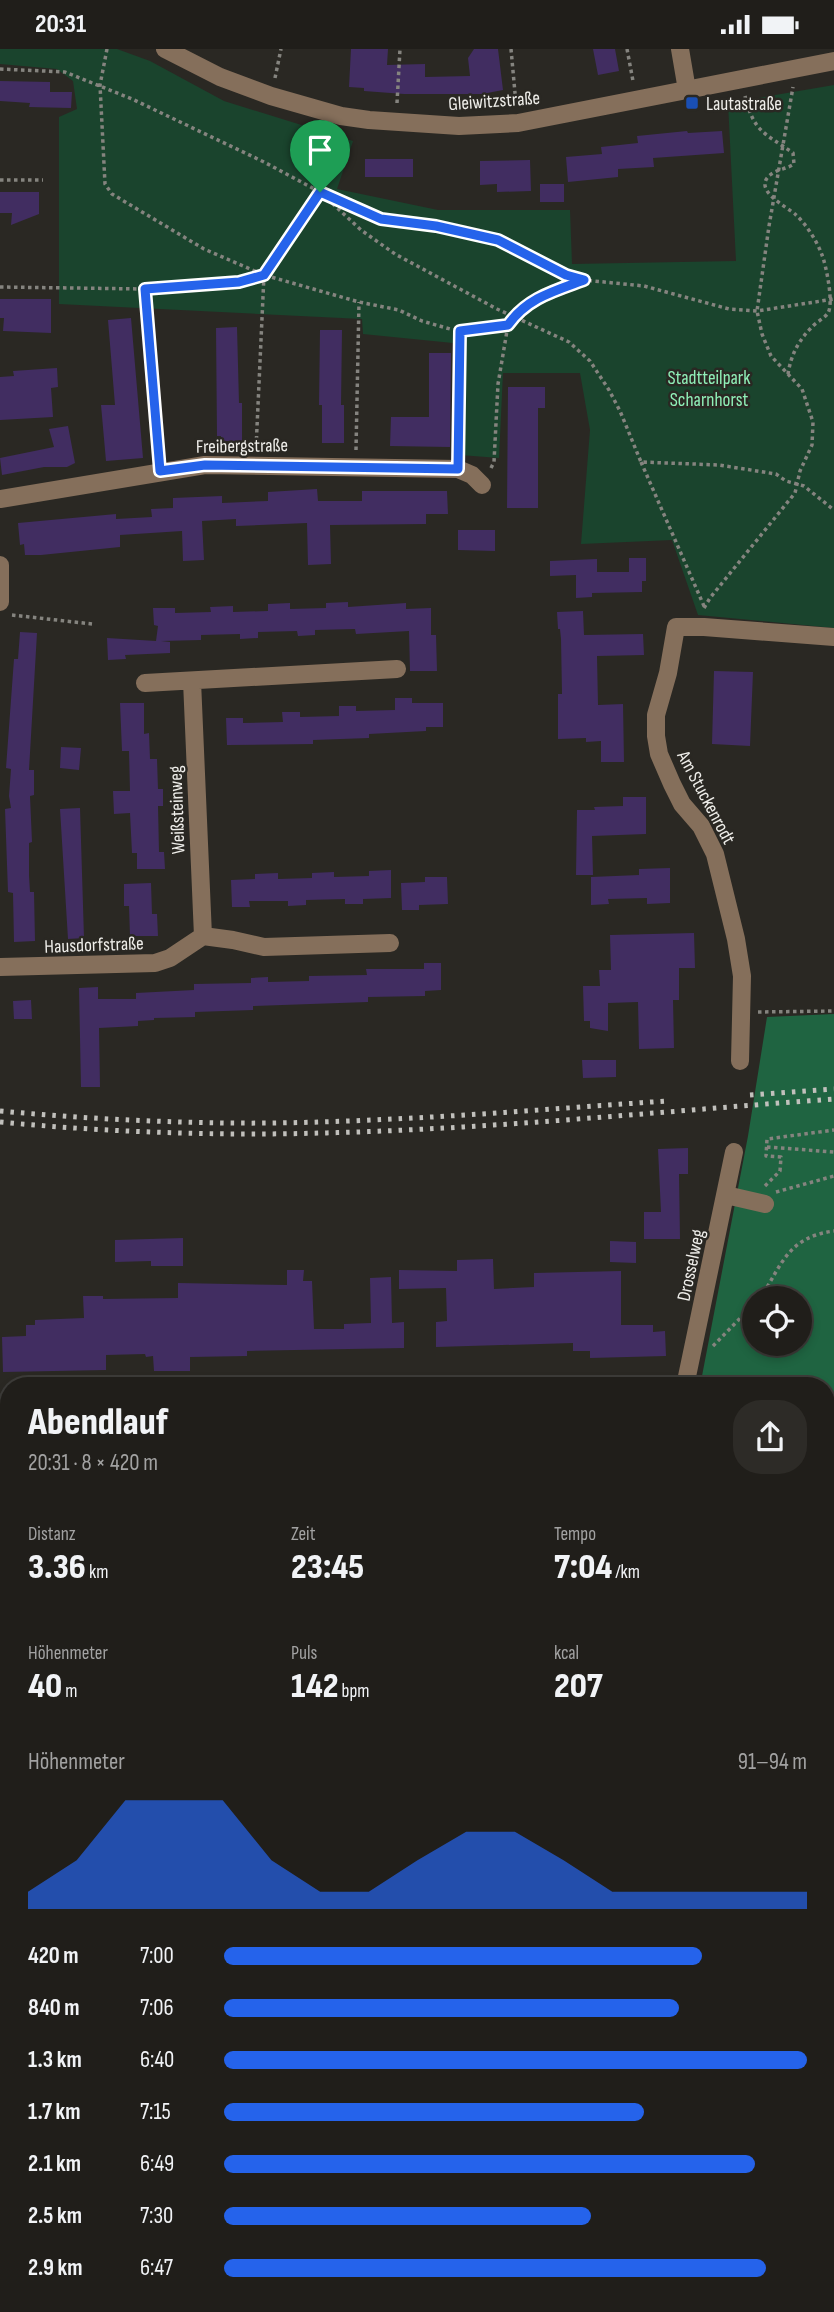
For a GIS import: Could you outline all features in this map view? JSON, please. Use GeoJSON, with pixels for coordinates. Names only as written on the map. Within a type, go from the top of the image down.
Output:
{"type":"FeatureCollection","features":[{"type":"Feature","properties":{"kind":"street","name":"Gleiwitzstraße"},"geometry":{"type":"LineString","coordinates":[[165,49],[220,77],[271,96],[341,116],[460,126],[518,123],[834,61]]}},
{"type":"Feature","properties":{"kind":"street"},"geometry":{"type":"LineString","coordinates":[[680,49],[687,90]]}},
{"type":"Feature","properties":{"kind":"street","name":"Freibergstraße"},"geometry":{"type":"LineString","coordinates":[[0,499],[205,465],[458,469]]}},
{"type":"Feature","properties":{"kind":"street"},"geometry":{"type":"LineString","coordinates":[[458,469],[472,475],[482,485]]}},
{"type":"Feature","properties":{"kind":"street"},"geometry":{"type":"LineString","coordinates":[[0,565],[0,601]]}},
{"type":"Feature","properties":{"kind":"street","name":"Am Stuckenrodt"},"geometry":{"type":"LineString","coordinates":[[740,1061],[742,977],[736,939],[714,852],[701,826],[682,804],[659,754],[656,715],[668,673],[676,627],[834,637]]}},
{"type":"Feature","properties":{"kind":"street"},"geometry":{"type":"LineString","coordinates":[[145,683],[397,669]]}},
{"type":"Feature","properties":{"kind":"street","name":"Weißsteinweg"},"geometry":{"type":"LineString","coordinates":[[192,681],[203,936]]}},
{"type":"Feature","properties":{"kind":"street"},"geometry":{"type":"LineString","coordinates":[[203,936],[264,947],[390,943]]}},
{"type":"Feature","properties":{"kind":"street","name":"Hausdorfstraße"},"geometry":{"type":"LineString","coordinates":[[0,967],[155,963],[170,958],[203,936]]}},
{"type":"Feature","properties":{"kind":"street","name":"Drosselweg"},"geometry":{"type":"LineString","coordinates":[[688,1377],[734,1152]]}},
{"type":"Feature","properties":{"kind":"street"},"geometry":{"type":"LineString","coordinates":[[726,1195],[771,1197]]}},
{"type":"Feature","properties":{"kind":"path"},"geometry":{"type":"LineString","coordinates":[[107,49],[100,85],[105,184],[112,194],[204,249],[264,275],[359,302],[399,310],[422,321],[460,331],[508,325]]}},
{"type":"Feature","properties":{"kind":"path"},"geometry":{"type":"LineString","coordinates":[[275,78],[281,49]]}},
{"type":"Feature","properties":{"kind":"path"},"geometry":{"type":"LineString","coordinates":[[397,106],[400,49]]}},
{"type":"Feature","properties":{"kind":"path"},"geometry":{"type":"LineString","coordinates":[[511,49],[516,104]]}},
{"type":"Feature","properties":{"kind":"path"},"geometry":{"type":"LineString","coordinates":[[627,49],[634,84]]}},
{"type":"Feature","properties":{"kind":"path"},"geometry":{"type":"LineString","coordinates":[[0,69],[65,72],[100,85],[381,219],[436,226],[498,240],[566,275],[584,280],[633,284],[729,309],[758,311],[833,299]]}},
{"type":"Feature","properties":{"kind":"path"},"geometry":{"type":"LineString","coordinates":[[704,606],[795,493],[800,471],[812,445],[813,422],[802,389],[771,356],[762,334],[758,311],[793,87]]}},
{"type":"Feature","properties":{"kind":"path"},"geometry":{"type":"LineString","coordinates":[[744,94],[753,122],[768,138],[793,153],[794,164],[769,175],[766,180],[768,193],[795,214],[815,242],[823,256],[833,299],[829,313],[800,340],[791,357],[788,374]]}},
{"type":"Feature","properties":{"kind":"path"},"geometry":{"type":"LineString","coordinates":[[255,465],[264,275],[320,192],[336,133]]}},
{"type":"Feature","properties":{"kind":"path"},"geometry":{"type":"LineString","coordinates":[[0,180],[43,180]]}},
{"type":"Feature","properties":{"kind":"path"},"geometry":{"type":"LineString","coordinates":[[320,192],[361,230],[395,254],[497,309],[569,342],[590,361],[620,411],[704,606],[704,627]]}},
{"type":"Feature","properties":{"kind":"path"},"geometry":{"type":"LineString","coordinates":[[0,287],[145,289],[239,282],[264,275]]}},
{"type":"Feature","properties":{"kind":"path"},"geometry":{"type":"LineString","coordinates":[[482,485],[494,462],[498,384],[508,325],[514,316],[541,295],[584,280]]}},
{"type":"Feature","properties":{"kind":"path"},"geometry":{"type":"LineString","coordinates":[[145,289],[160,471]]}},
{"type":"Feature","properties":{"kind":"path"},"geometry":{"type":"LineString","coordinates":[[356,466],[359,302]]}},
{"type":"Feature","properties":{"kind":"path"},"geometry":{"type":"LineString","coordinates":[[458,469],[460,331]]}},
{"type":"Feature","properties":{"kind":"path"},"geometry":{"type":"LineString","coordinates":[[641,462],[719,465],[761,470],[804,486],[834,510]]}},
{"type":"Feature","properties":{"kind":"path"},"geometry":{"type":"LineString","coordinates":[[0,601],[9,615],[92,624]]}},
{"type":"Feature","properties":{"kind":"path"},"geometry":{"type":"LineString","coordinates":[[742,1013],[834,1011]]}},
{"type":"Feature","properties":{"kind":"path"},"geometry":{"type":"LineString","coordinates":[[772,1181],[780,1171],[780,1157],[766,1156],[767,1139],[834,1130]]}},
{"type":"Feature","properties":{"kind":"path"},"geometry":{"type":"LineString","coordinates":[[766,1147],[834,1152]]}},
{"type":"Feature","properties":{"kind":"path"},"geometry":{"type":"LineString","coordinates":[[771,1197],[834,1176]]}},
{"type":"Feature","properties":{"kind":"path"},"geometry":{"type":"LineString","coordinates":[[768,1286],[788,1252],[817,1233],[834,1231]]}},
{"type":"Feature","properties":{"kind":"path"},"geometry":{"type":"LineString","coordinates":[[689,1377],[742,1317]]}},
{"type":"Feature","properties":{"kind":"green space","name":"Stadtteilpark Scharnhorst"},"geometry":{"type":"Polygon","coordinates":[[[0,49],[117,49],[150,61],[224,101],[353,141],[337,189],[438,210],[570,210],[572,264],[736,261],[728,103],[834,85],[834,628],[698,615],[672,540],[581,544],[590,430],[580,373],[503,373],[499,458],[460,455],[463,344],[363,334],[362,319],[59,304],[59,117],[77,109],[73,81],[57,69],[0,64],[0,49]]]}},
{"type":"Feature","properties":{"kind":"green space"},"geometry":{"type":"Polygon","coordinates":[[[834,1014],[834,1377],[702,1376],[748,1136],[767,1017],[834,1014]]]}},
{"type":"Feature","properties":{"kind":"building"},"geometry":{"type":"Polygon","coordinates":[[[351,49],[388,49],[387,65],[425,64],[425,77],[470,76],[468,58],[474,49],[498,49],[503,90],[482,94],[404,94],[349,87],[351,49]]]}},
{"type":"Feature","properties":{"kind":"building"},"geometry":{"type":"Polygon","coordinates":[[[593,49],[615,49],[619,71],[598,75],[593,49]]]}},
{"type":"Feature","properties":{"kind":"building"},"geometry":{"type":"Polygon","coordinates":[[[0,81],[50,82],[50,92],[72,92],[71,108],[29,107],[30,103],[0,101],[0,81]]]}},
{"type":"Feature","properties":{"kind":"building"},"geometry":{"type":"Polygon","coordinates":[[[722,131],[724,153],[653,158],[654,167],[618,169],[618,177],[568,182],[566,157],[602,154],[601,147],[638,143],[637,136],[722,131]]]}},
{"type":"Feature","properties":{"kind":"building"},"geometry":{"type":"Polygon","coordinates":[[[365,159],[413,159],[413,177],[365,177],[365,159]]]}},
{"type":"Feature","properties":{"kind":"building"},"geometry":{"type":"Polygon","coordinates":[[[530,160],[531,191],[497,192],[497,184],[480,185],[480,161],[530,160]]]}},
{"type":"Feature","properties":{"kind":"building"},"geometry":{"type":"Polygon","coordinates":[[[540,184],[564,184],[564,202],[540,202],[540,184]]]}},
{"type":"Feature","properties":{"kind":"building"},"geometry":{"type":"Polygon","coordinates":[[[0,192],[39,192],[39,214],[11,225],[12,213],[0,213],[0,192]]]}},
{"type":"Feature","properties":{"kind":"building"},"geometry":{"type":"Polygon","coordinates":[[[0,299],[51,299],[51,333],[3,331],[4,318],[0,318],[0,299]]]}},
{"type":"Feature","properties":{"kind":"building"},"geometry":{"type":"Polygon","coordinates":[[[131,318],[143,458],[106,461],[101,405],[115,405],[108,320],[131,318]]]}},
{"type":"Feature","properties":{"kind":"building"},"geometry":{"type":"Polygon","coordinates":[[[237,327],[242,441],[221,441],[221,436],[217,436],[216,328],[237,327]]]}},
{"type":"Feature","properties":{"kind":"building"},"geometry":{"type":"Polygon","coordinates":[[[320,330],[342,330],[341,405],[344,405],[344,443],[322,443],[322,405],[319,405],[320,330]]]}},
{"type":"Feature","properties":{"kind":"building"},"geometry":{"type":"Polygon","coordinates":[[[429,353],[451,353],[450,447],[390,446],[391,417],[429,417],[429,353]]]}},
{"type":"Feature","properties":{"kind":"building"},"geometry":{"type":"Polygon","coordinates":[[[57,368],[58,387],[51,388],[53,417],[0,420],[0,377],[14,376],[13,371],[57,368]]]}},
{"type":"Feature","properties":{"kind":"building"},"geometry":{"type":"Polygon","coordinates":[[[508,387],[545,387],[545,408],[538,408],[538,508],[507,508],[508,387]]]}},
{"type":"Feature","properties":{"kind":"building"},"geometry":{"type":"Polygon","coordinates":[[[68,426],[75,463],[67,467],[44,467],[2,475],[0,458],[54,447],[49,429],[68,426]]]}},
{"type":"Feature","properties":{"kind":"building"},"geometry":{"type":"Polygon","coordinates":[[[317,489],[318,501],[362,501],[362,491],[447,491],[448,514],[426,514],[426,524],[330,525],[331,564],[308,565],[307,523],[236,526],[236,519],[202,521],[204,560],[183,561],[182,531],[120,535],[120,547],[41,555],[25,555],[24,544],[20,545],[18,523],[116,514],[116,519],[152,517],[151,509],[173,508],[173,498],[222,496],[222,503],[268,501],[268,492],[317,489]]]}},
{"type":"Feature","properties":{"kind":"building"},"geometry":{"type":"Polygon","coordinates":[[[458,530],[495,530],[495,551],[458,550],[458,530]]]}},
{"type":"Feature","properties":{"kind":"building"},"geometry":{"type":"Polygon","coordinates":[[[629,558],[646,558],[646,581],[642,581],[642,592],[592,593],[592,597],[576,598],[576,575],[550,576],[550,561],[597,559],[597,572],[629,572],[629,558]]]}},
{"type":"Feature","properties":{"kind":"building"},"geometry":{"type":"Polygon","coordinates":[[[348,602],[348,607],[406,603],[406,609],[431,608],[431,635],[436,635],[437,671],[410,671],[409,631],[356,634],[355,629],[315,630],[315,635],[298,636],[297,631],[258,632],[258,638],[240,639],[240,634],[201,635],[201,640],[161,641],[170,642],[170,653],[125,655],[126,659],[108,660],[107,638],[156,641],[158,626],[154,625],[153,608],[175,608],[175,613],[211,612],[210,607],[233,606],[233,612],[268,611],[268,604],[290,603],[290,609],[326,608],[326,603],[348,602]]]}},
{"type":"Feature","properties":{"kind":"building"},"geometry":{"type":"Polygon","coordinates":[[[583,611],[584,635],[643,634],[644,655],[597,656],[598,705],[623,704],[624,762],[601,762],[601,741],[586,742],[586,738],[558,739],[558,694],[562,694],[561,639],[557,612],[583,611]]]}},
{"type":"Feature","properties":{"kind":"building"},"geometry":{"type":"Polygon","coordinates":[[[20,632],[37,633],[29,770],[34,770],[34,795],[30,796],[32,842],[29,843],[29,875],[30,892],[34,892],[35,941],[14,942],[13,893],[8,892],[5,809],[11,808],[11,769],[6,768],[14,659],[18,659],[20,632]]]}},
{"type":"Feature","properties":{"kind":"building"},"geometry":{"type":"Polygon","coordinates":[[[714,671],[753,672],[750,746],[712,744],[714,671]]]}},
{"type":"Feature","properties":{"kind":"building"},"geometry":{"type":"Polygon","coordinates":[[[395,698],[412,698],[412,703],[443,703],[443,727],[426,727],[426,731],[369,734],[369,738],[313,740],[313,744],[227,745],[226,718],[243,718],[243,723],[283,722],[282,712],[300,712],[300,717],[339,716],[339,706],[356,706],[356,711],[395,710],[395,698]]]}},
{"type":"Feature","properties":{"kind":"building"},"geometry":{"type":"Polygon","coordinates":[[[120,703],[144,703],[144,734],[149,733],[150,759],[157,759],[158,789],[163,789],[163,806],[158,806],[159,852],[164,852],[165,869],[137,869],[137,853],[132,853],[130,813],[114,814],[113,791],[130,791],[129,751],[122,751],[120,703]]]}},
{"type":"Feature","properties":{"kind":"building"},"geometry":{"type":"Polygon","coordinates":[[[61,747],[81,748],[79,770],[60,768],[61,747]]]}},
{"type":"Feature","properties":{"kind":"building"},"geometry":{"type":"Polygon","coordinates":[[[623,797],[646,797],[646,834],[592,836],[593,875],[576,875],[577,810],[623,806],[623,797]]]}},
{"type":"Feature","properties":{"kind":"building"},"geometry":{"type":"Polygon","coordinates":[[[80,808],[84,938],[68,939],[60,809],[80,808]]]}},
{"type":"Feature","properties":{"kind":"building"},"geometry":{"type":"Polygon","coordinates":[[[670,868],[670,903],[647,904],[647,898],[608,899],[609,904],[591,905],[591,877],[639,875],[639,869],[670,868]]]}},
{"type":"Feature","properties":{"kind":"building"},"geometry":{"type":"Polygon","coordinates":[[[391,870],[391,898],[363,899],[363,904],[345,904],[345,899],[306,900],[306,905],[288,906],[288,901],[249,901],[250,907],[232,907],[231,880],[255,879],[255,874],[278,873],[278,879],[312,878],[312,873],[334,872],[334,877],[369,876],[369,871],[391,870]]]}},
{"type":"Feature","properties":{"kind":"building"},"geometry":{"type":"Polygon","coordinates":[[[425,877],[447,877],[448,904],[419,905],[419,910],[402,910],[401,883],[425,882],[425,877]]]}},
{"type":"Feature","properties":{"kind":"building"},"geometry":{"type":"Polygon","coordinates":[[[151,883],[152,914],[157,914],[158,936],[130,936],[129,906],[124,906],[124,884],[151,883]]]}},
{"type":"Feature","properties":{"kind":"building"},"geometry":{"type":"Polygon","coordinates":[[[694,933],[695,968],[679,968],[679,1000],[673,1000],[674,1048],[639,1049],[638,1002],[608,1003],[608,1031],[590,1028],[590,1021],[584,1021],[583,986],[600,986],[599,970],[611,970],[610,935],[694,933]]]}},
{"type":"Feature","properties":{"kind":"building"},"geometry":{"type":"Polygon","coordinates":[[[424,963],[441,963],[441,990],[425,991],[425,996],[368,997],[368,1002],[253,1006],[253,1010],[195,1012],[195,1017],[154,1018],[138,1021],[138,1026],[99,1028],[100,1087],[81,1087],[79,988],[98,987],[98,999],[136,999],[136,993],[194,990],[194,984],[251,983],[251,978],[268,977],[268,982],[309,981],[309,976],[367,975],[366,969],[424,969],[424,963]]]}},
{"type":"Feature","properties":{"kind":"building"},"geometry":{"type":"Polygon","coordinates":[[[31,1000],[32,1019],[14,1019],[13,1001],[31,1000]]]}},
{"type":"Feature","properties":{"kind":"building"},"geometry":{"type":"Polygon","coordinates":[[[582,1060],[616,1060],[616,1077],[583,1078],[582,1060]]]}},
{"type":"Feature","properties":{"kind":"building"},"geometry":{"type":"Polygon","coordinates":[[[688,1148],[688,1174],[679,1174],[680,1239],[644,1239],[644,1212],[661,1212],[658,1149],[688,1148]]]}},
{"type":"Feature","properties":{"kind":"building"},"geometry":{"type":"Polygon","coordinates":[[[183,1238],[183,1266],[151,1266],[151,1261],[115,1262],[115,1240],[183,1238]]]}},
{"type":"Feature","properties":{"kind":"building"},"geometry":{"type":"Polygon","coordinates":[[[610,1241],[636,1242],[636,1263],[610,1262],[610,1241]]]}},
{"type":"Feature","properties":{"kind":"building"},"geometry":{"type":"Polygon","coordinates":[[[493,1259],[494,1289],[534,1287],[534,1273],[621,1271],[621,1325],[653,1325],[653,1332],[665,1331],[666,1356],[590,1358],[590,1351],[573,1351],[573,1343],[436,1347],[436,1322],[447,1321],[446,1288],[399,1289],[399,1270],[457,1271],[457,1260],[493,1259]]]}},
{"type":"Feature","properties":{"kind":"building"},"geometry":{"type":"Polygon","coordinates":[[[287,1270],[304,1270],[303,1281],[312,1281],[314,1329],[344,1329],[344,1324],[371,1323],[370,1278],[391,1277],[392,1323],[404,1322],[404,1348],[247,1351],[247,1356],[190,1357],[190,1371],[154,1371],[153,1356],[146,1357],[145,1354],[106,1355],[106,1370],[3,1372],[2,1337],[26,1336],[26,1325],[35,1325],[35,1320],[84,1318],[83,1296],[103,1296],[103,1299],[178,1298],[178,1283],[287,1285],[287,1270]]]}},
{"type":"Feature","properties":{"kind":"railway"},"geometry":{"type":"LineString","coordinates":[[750,1095],[834,1089]]}},
{"type":"Feature","properties":{"kind":"railway"},"geometry":{"type":"LineString","coordinates":[[0,1122],[161,1132],[322,1133],[514,1124],[834,1099]]}},
{"type":"Feature","properties":{"kind":"railway"},"geometry":{"type":"LineString","coordinates":[[0,1111],[137,1120],[275,1123],[422,1118],[666,1101]]}},
{"type":"Feature","properties":{"kind":"place","name":"Lautastraße"},"geometry":{"type":"Point","coordinates":[692,103]}},
{"type":"Feature","properties":{"kind":"route"},"geometry":{"type":"LineString","coordinates":[[320,192],[381,219],[436,226],[498,240],[566,275],[584,280],[541,295],[514,316],[508,325],[460,331],[458,469],[205,465],[160,471],[145,289],[239,282],[264,275],[320,192]]}}]}
